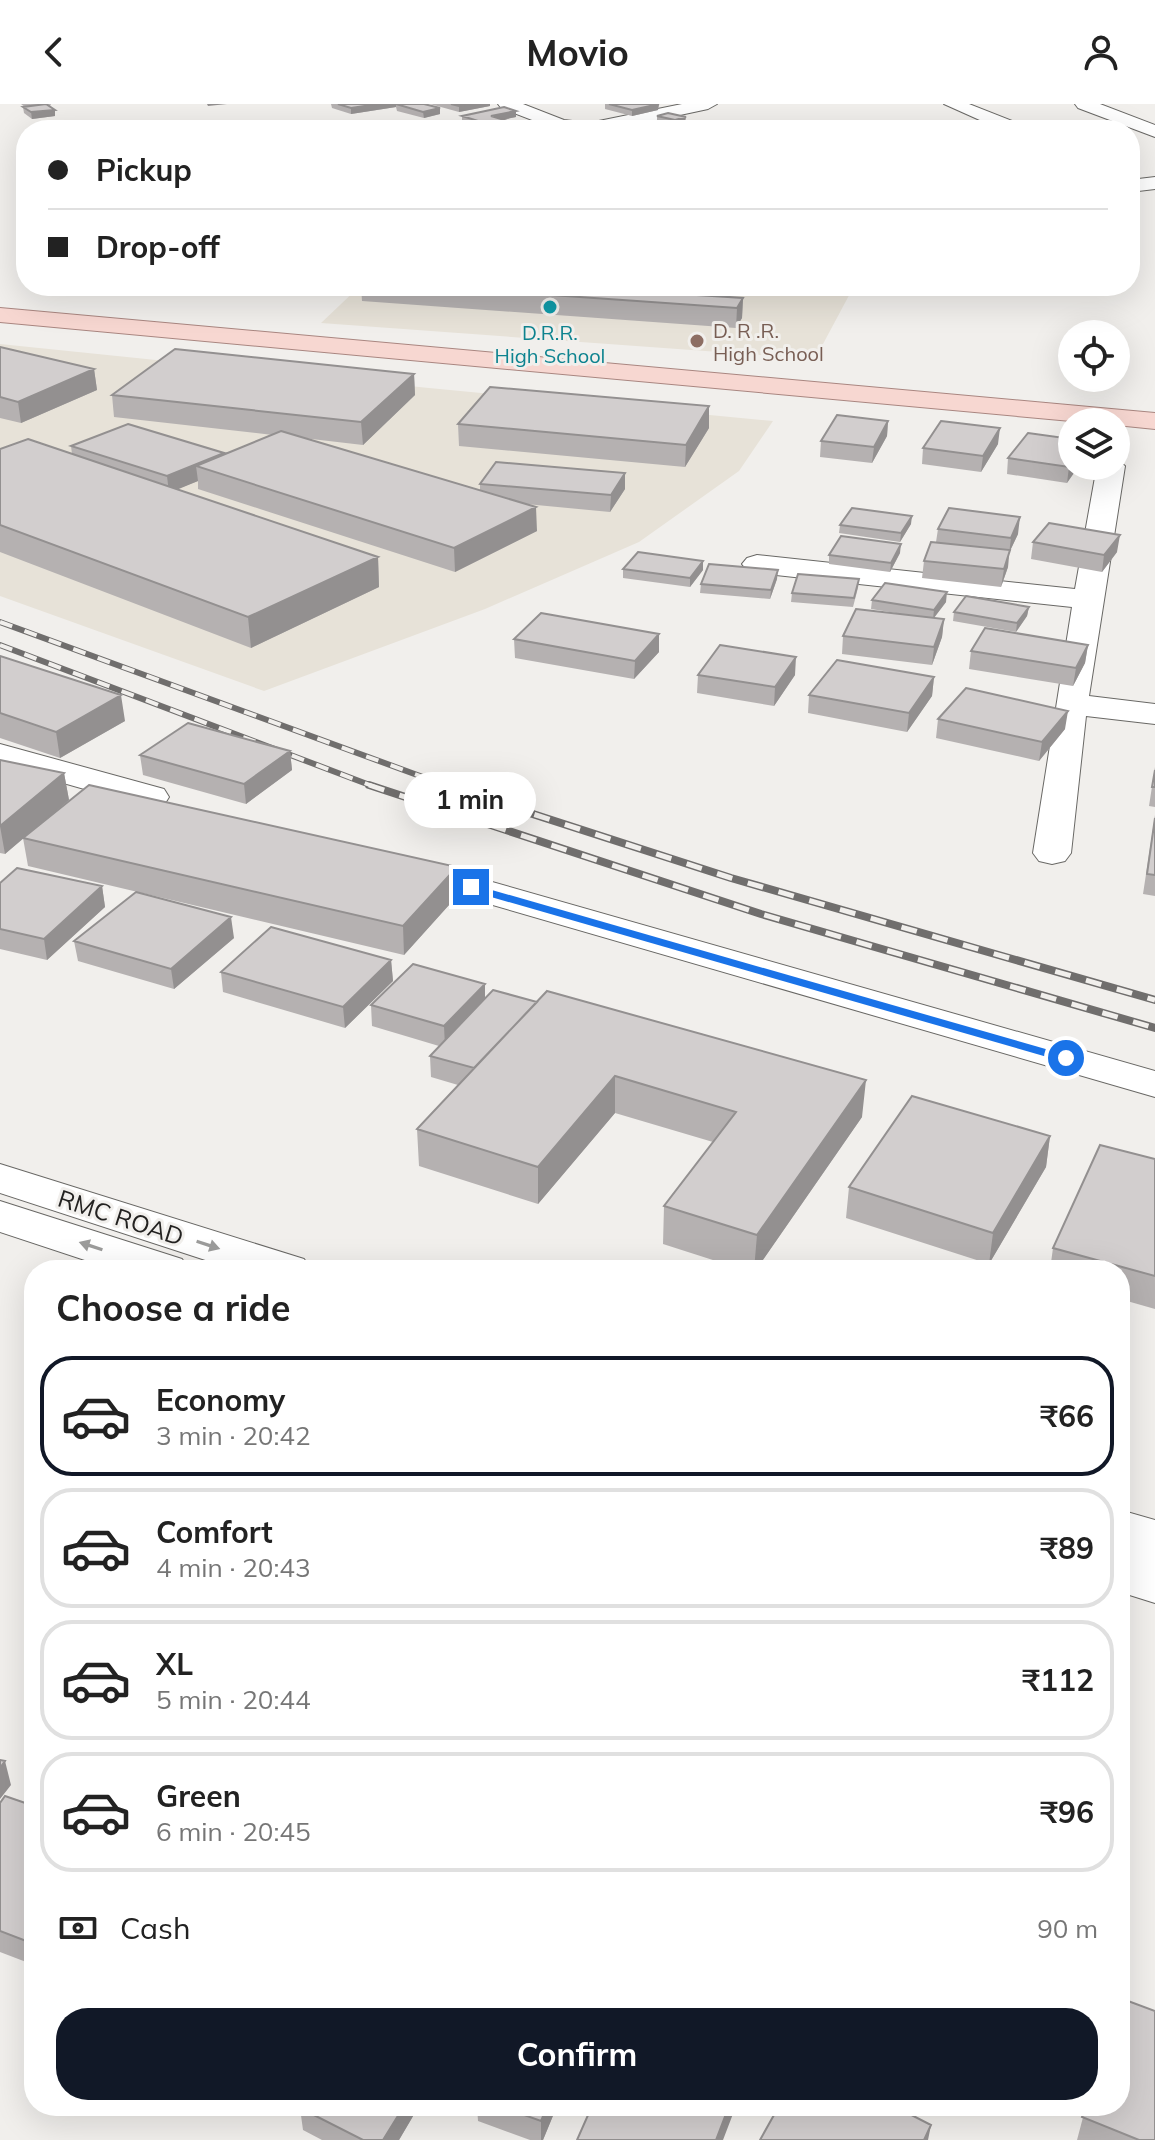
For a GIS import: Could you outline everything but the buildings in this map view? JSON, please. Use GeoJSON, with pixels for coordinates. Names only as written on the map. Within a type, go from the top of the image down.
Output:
{"type":"FeatureCollection","features":[{"type":"Feature","properties":{"kind":"main road"},"geometry":{"type":"LineString","coordinates":[[0,315],[1058,418]]}},
{"type":"Feature","properties":{"kind":"main road"},"geometry":{"type":"LineString","coordinates":[[1130,423],[1155,421]]}},
{"type":"Feature","properties":{"kind":"street"},"geometry":{"type":"LineString","coordinates":[[507,104],[547,120]]}},
{"type":"Feature","properties":{"kind":"street"},"geometry":{"type":"LineString","coordinates":[[632,120],[708,104]]}},
{"type":"Feature","properties":{"kind":"street"},"geometry":{"type":"LineString","coordinates":[[953,104],[993,120]]}},
{"type":"Feature","properties":{"kind":"street"},"geometry":{"type":"LineString","coordinates":[[1084,104],[1126,120]]}},
{"type":"Feature","properties":{"kind":"street"},"geometry":{"type":"LineString","coordinates":[[1052,853],[1071,704],[1109,480]]}},
{"type":"Feature","properties":{"kind":"street"},"geometry":{"type":"LineString","coordinates":[[757,564],[1090,600]]}},
{"type":"Feature","properties":{"kind":"street"},"geometry":{"type":"LineString","coordinates":[[1071,704],[1155,714]]}},
{"type":"Feature","properties":{"kind":"street"},"geometry":{"type":"LineString","coordinates":[[0,754],[151,797]]}},
{"type":"Feature","properties":{"kind":"street"},"geometry":{"type":"LineString","coordinates":[[471,887],[1155,1084]]}},
{"type":"Feature","properties":{"kind":"street","name":"RMC ROAD"},"geometry":{"type":"LineString","coordinates":[[0,1178],[256,1260]]}},
{"type":"Feature","properties":{"kind":"street","name":"RMC ROAD"},"geometry":{"type":"LineString","coordinates":[[0,1216],[134,1260]]}},
{"type":"Feature","properties":{"kind":"street"},"geometry":{"type":"LineString","coordinates":[[1130,1533],[1155,1541]]}},
{"type":"Feature","properties":{"kind":"street"},"geometry":{"type":"LineString","coordinates":[[1130,1574],[1155,1582]]}},
{"type":"Feature","properties":{"kind":"shaded area","name":"D. R .R. High School"},"geometry":{"type":"Polygon","coordinates":[[[349,296],[849,296],[815,359],[321,323],[349,296]]]}},
{"type":"Feature","properties":{"kind":"shaded area"},"geometry":{"type":"Polygon","coordinates":[[[0,344],[773,421],[739,471],[639,542],[485,609],[264,691],[0,596],[0,344]]]}},
{"type":"Feature","properties":{"kind":"railway"},"geometry":{"type":"LineString","coordinates":[[0,622],[450,787]]}},
{"type":"Feature","properties":{"kind":"railway"},"geometry":{"type":"LineString","coordinates":[[0,645],[374,787]]}},
{"type":"Feature","properties":{"kind":"railway"},"geometry":{"type":"LineString","coordinates":[[369,785],[374,787]]}},
{"type":"Feature","properties":{"kind":"railway"},"geometry":{"type":"LineString","coordinates":[[443,785],[731,878],[1155,1000]]}},
{"type":"Feature","properties":{"kind":"railway"},"geometry":{"type":"LineString","coordinates":[[374,787],[761,914],[1155,1028]]}},
{"type":"Feature","properties":{"kind":"place","name":"D.R.R. High School"},"geometry":{"type":"Point","coordinates":[550,307]}},
{"type":"Feature","properties":{"kind":"place","name":"D. R .R. High School"},"geometry":{"type":"Point","coordinates":[697,341]}},
{"type":"Feature","properties":{"kind":"route"},"geometry":{"type":"LineString","coordinates":[[471,887],[1066,1058]]}}]}
